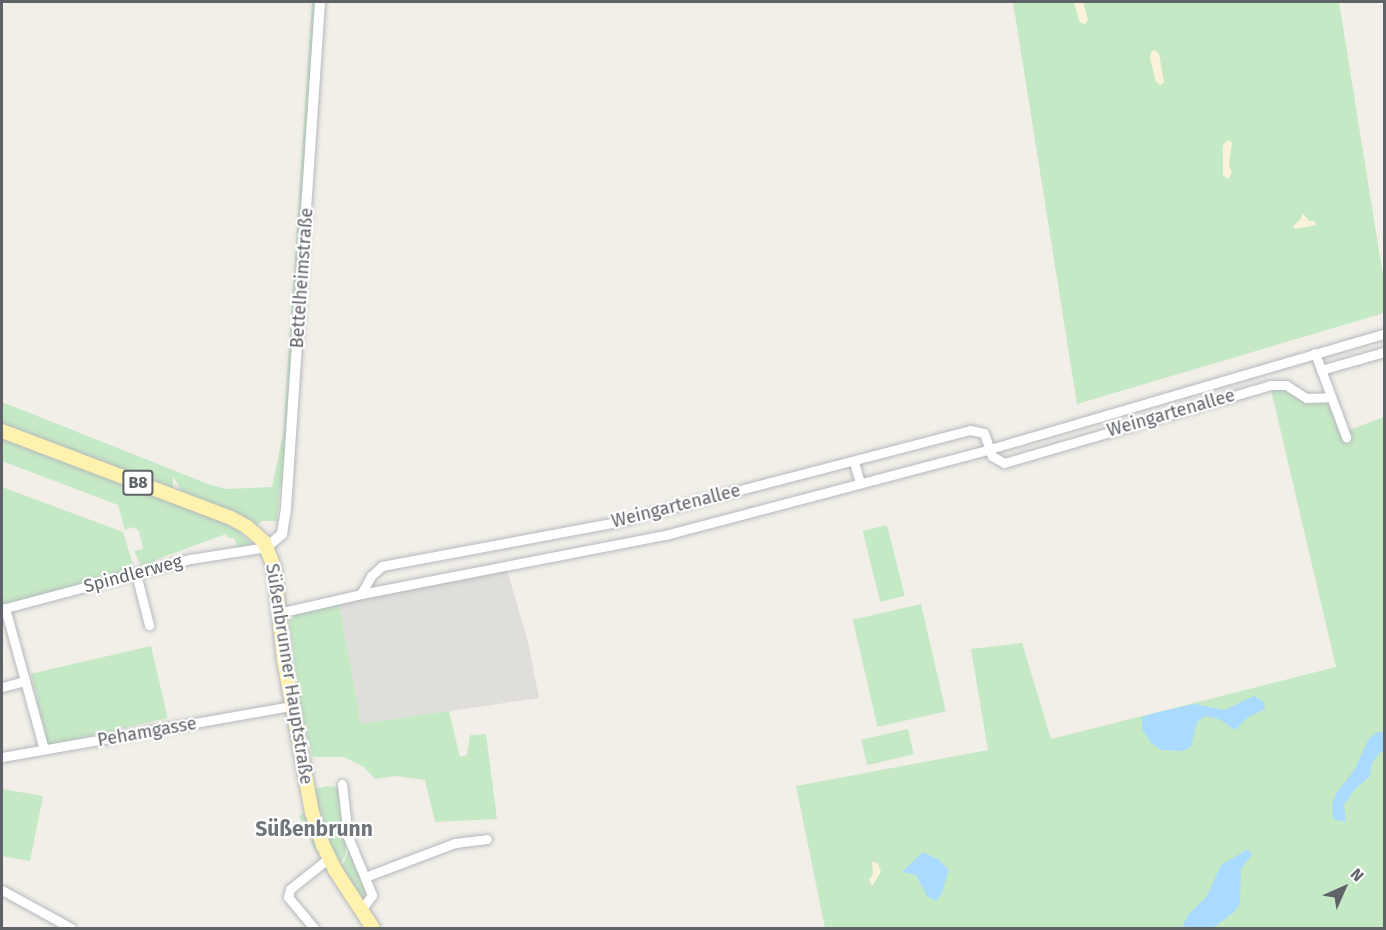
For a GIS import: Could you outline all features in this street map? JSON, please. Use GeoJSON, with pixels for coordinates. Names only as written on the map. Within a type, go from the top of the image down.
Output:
{"type":"FeatureCollection","features":[{"type":"Feature","properties":{"kind":"main road","name":"B8"},"geometry":{"type":"LineString","coordinates":[[2,431],[231,518],[252,530],[267,547]]}},
{"type":"Feature","properties":{"kind":"main road","name":"Süßenbrunner Hauptstraße"},"geometry":{"type":"LineString","coordinates":[[267,547],[274,567],[292,706],[308,800],[329,858],[374,928]]}},
{"type":"Feature","properties":{"kind":"street","name":"Bettelheimstraße"},"geometry":{"type":"LineString","coordinates":[[267,547],[282,534],[286,508],[320,2]]}},
{"type":"Feature","properties":{"kind":"street","name":"Weingartenallee"},"geometry":{"type":"LineString","coordinates":[[279,613],[361,594],[669,534],[990,449],[1384,334]]}},
{"type":"Feature","properties":{"kind":"street"},"geometry":{"type":"LineString","coordinates":[[1321,370],[1384,352]]}},
{"type":"Feature","properties":{"kind":"street"},"geometry":{"type":"LineString","coordinates":[[1315,353],[1329,397],[1346,437]]}},
{"type":"Feature","properties":{"kind":"street","name":"Weingartenallee"},"geometry":{"type":"LineString","coordinates":[[361,594],[370,576],[382,566],[617,522],[970,430],[984,433],[994,459],[1004,463],[1270,385],[1286,385],[1306,398],[1329,397]]}},
{"type":"Feature","properties":{"kind":"street"},"geometry":{"type":"LineString","coordinates":[[1068,425],[1073,442]]}},
{"type":"Feature","properties":{"kind":"street"},"geometry":{"type":"LineString","coordinates":[[854,462],[860,483]]}},
{"type":"Feature","properties":{"kind":"street","name":"Spindlerweg"},"geometry":{"type":"LineString","coordinates":[[3,609],[190,559],[267,547]]}},
{"type":"Feature","properties":{"kind":"street"},"geometry":{"type":"LineString","coordinates":[[136,574],[149,625]]}},
{"type":"Feature","properties":{"kind":"street"},"geometry":{"type":"LineString","coordinates":[[3,609],[44,750]]}},
{"type":"Feature","properties":{"kind":"street"},"geometry":{"type":"LineString","coordinates":[[2,687],[25,681]]}},
{"type":"Feature","properties":{"kind":"street","name":"Pehamgasse"},"geometry":{"type":"LineString","coordinates":[[2,757],[292,706]]}},
{"type":"Feature","properties":{"kind":"street"},"geometry":{"type":"LineString","coordinates":[[342,784],[348,837],[372,895],[361,910]]}},
{"type":"Feature","properties":{"kind":"street"},"geometry":{"type":"LineString","coordinates":[[365,877],[455,843],[487,839]]}},
{"type":"Feature","properties":{"kind":"street"},"geometry":{"type":"LineString","coordinates":[[314,928],[288,897],[290,889],[329,858]]}},
{"type":"Feature","properties":{"kind":"street"},"geometry":{"type":"LineString","coordinates":[[2,890],[71,928]]}},
{"type":"Feature","properties":{"kind":"shaded area"},"geometry":{"type":"Polygon","coordinates":[[[507,570],[528,642],[539,698],[361,724],[339,604],[507,570]]]}},
{"type":"Feature","properties":{"kind":"green space"},"geometry":{"type":"Polygon","coordinates":[[[312,2],[316,2],[284,480],[279,491],[277,521],[262,521],[256,526],[184,495],[173,476],[173,489],[2,426],[2,402],[208,484],[226,489],[272,487],[283,434],[312,2]]]}},
{"type":"Feature","properties":{"kind":"green space"},"geometry":{"type":"Polygon","coordinates":[[[1013,2],[1339,2],[1384,282],[1384,313],[1077,404],[1013,2]]]}},
{"type":"Feature","properties":{"kind":"green space"},"geometry":{"type":"Polygon","coordinates":[[[1279,383],[1301,397],[1329,397],[1344,432],[1384,417],[1384,928],[825,928],[796,786],[988,750],[971,649],[1022,643],[1051,739],[1336,667],[1270,385],[1279,383]]]}},
{"type":"Feature","properties":{"kind":"green space"},"geometry":{"type":"Polygon","coordinates":[[[2,437],[201,512],[238,530],[251,543],[249,547],[238,547],[234,538],[229,538],[226,534],[155,560],[153,566],[142,568],[134,551],[143,549],[139,531],[134,527],[125,530],[118,505],[2,461],[2,437]]]}},
{"type":"Feature","properties":{"kind":"green space"},"geometry":{"type":"Polygon","coordinates":[[[2,487],[123,532],[136,574],[2,609],[2,487]]]}},
{"type":"Feature","properties":{"kind":"green space"},"geometry":{"type":"Polygon","coordinates":[[[887,525],[905,596],[880,602],[863,531],[887,525]]]}},
{"type":"Feature","properties":{"kind":"green space"},"geometry":{"type":"Polygon","coordinates":[[[339,604],[361,724],[449,711],[460,757],[467,755],[470,735],[486,734],[497,819],[435,822],[425,780],[395,776],[375,779],[364,767],[344,757],[313,757],[300,709],[289,621],[297,614],[339,604]]]}},
{"type":"Feature","properties":{"kind":"green space"},"geometry":{"type":"Polygon","coordinates":[[[921,604],[946,711],[878,727],[853,620],[921,604]]]}},
{"type":"Feature","properties":{"kind":"green space"},"geometry":{"type":"Polygon","coordinates":[[[151,646],[168,718],[48,746],[31,674],[151,646]]]}},
{"type":"Feature","properties":{"kind":"green space"},"geometry":{"type":"Polygon","coordinates":[[[908,729],[914,754],[867,765],[861,740],[908,729]]]}},
{"type":"Feature","properties":{"kind":"green space"},"geometry":{"type":"Polygon","coordinates":[[[336,787],[342,795],[346,823],[340,826],[346,845],[345,856],[339,864],[324,831],[313,789],[336,787]]]}},
{"type":"Feature","properties":{"kind":"green space"},"geometry":{"type":"Polygon","coordinates":[[[2,789],[43,796],[30,861],[2,856],[2,789]]]}},
{"type":"Feature","properties":{"kind":"green space"},"geometry":{"type":"Polygon","coordinates":[[[304,813],[318,851],[318,856],[299,816],[304,813]]]}},
{"type":"Feature","properties":{"kind":"green space"},"geometry":{"type":"Polygon","coordinates":[[[350,849],[366,889],[363,901],[341,868],[350,849]]]}},
{"type":"Feature","properties":{"kind":"sand"},"geometry":{"type":"Polygon","coordinates":[[[1074,2],[1083,2],[1088,20],[1085,24],[1080,23],[1074,2]]]}},
{"type":"Feature","properties":{"kind":"sand"},"geometry":{"type":"Polygon","coordinates":[[[1155,50],[1159,54],[1164,82],[1161,85],[1156,82],[1150,58],[1151,52],[1155,50]]]}},
{"type":"Feature","properties":{"kind":"sand"},"geometry":{"type":"Polygon","coordinates":[[[1227,140],[1232,142],[1229,164],[1232,173],[1228,179],[1223,175],[1223,146],[1227,140]]]}},
{"type":"Feature","properties":{"kind":"sand"},"geometry":{"type":"Polygon","coordinates":[[[1303,213],[1309,221],[1315,221],[1316,225],[1295,229],[1293,226],[1300,220],[1303,213]]]}},
{"type":"Feature","properties":{"kind":"sand"},"geometry":{"type":"Polygon","coordinates":[[[872,862],[878,863],[881,872],[872,886],[869,880],[873,874],[872,862]]]}},
{"type":"Feature","properties":{"kind":"water"},"geometry":{"type":"Polygon","coordinates":[[[1254,696],[1264,702],[1265,709],[1248,717],[1235,730],[1219,719],[1205,716],[1197,722],[1191,747],[1183,751],[1161,750],[1151,743],[1142,729],[1142,717],[1155,713],[1194,704],[1225,710],[1254,696]]]}},
{"type":"Feature","properties":{"kind":"water"},"geometry":{"type":"Polygon","coordinates":[[[1384,731],[1384,752],[1380,752],[1372,763],[1370,776],[1355,789],[1344,805],[1346,822],[1333,819],[1332,805],[1335,795],[1355,769],[1369,738],[1384,731]]]}},
{"type":"Feature","properties":{"kind":"water"},"geometry":{"type":"Polygon","coordinates":[[[1248,849],[1252,855],[1241,869],[1240,904],[1233,913],[1213,928],[1182,928],[1187,916],[1207,896],[1221,865],[1248,849]]]}},
{"type":"Feature","properties":{"kind":"water"},"geometry":{"type":"Polygon","coordinates":[[[923,852],[939,860],[949,870],[941,895],[936,901],[927,896],[916,875],[902,872],[923,852]]]}},
{"type":"Feature","properties":{"kind":"district","name":"Süßenbrunn"},"geometry":{"type":"Point","coordinates":[314,829]}}]}
